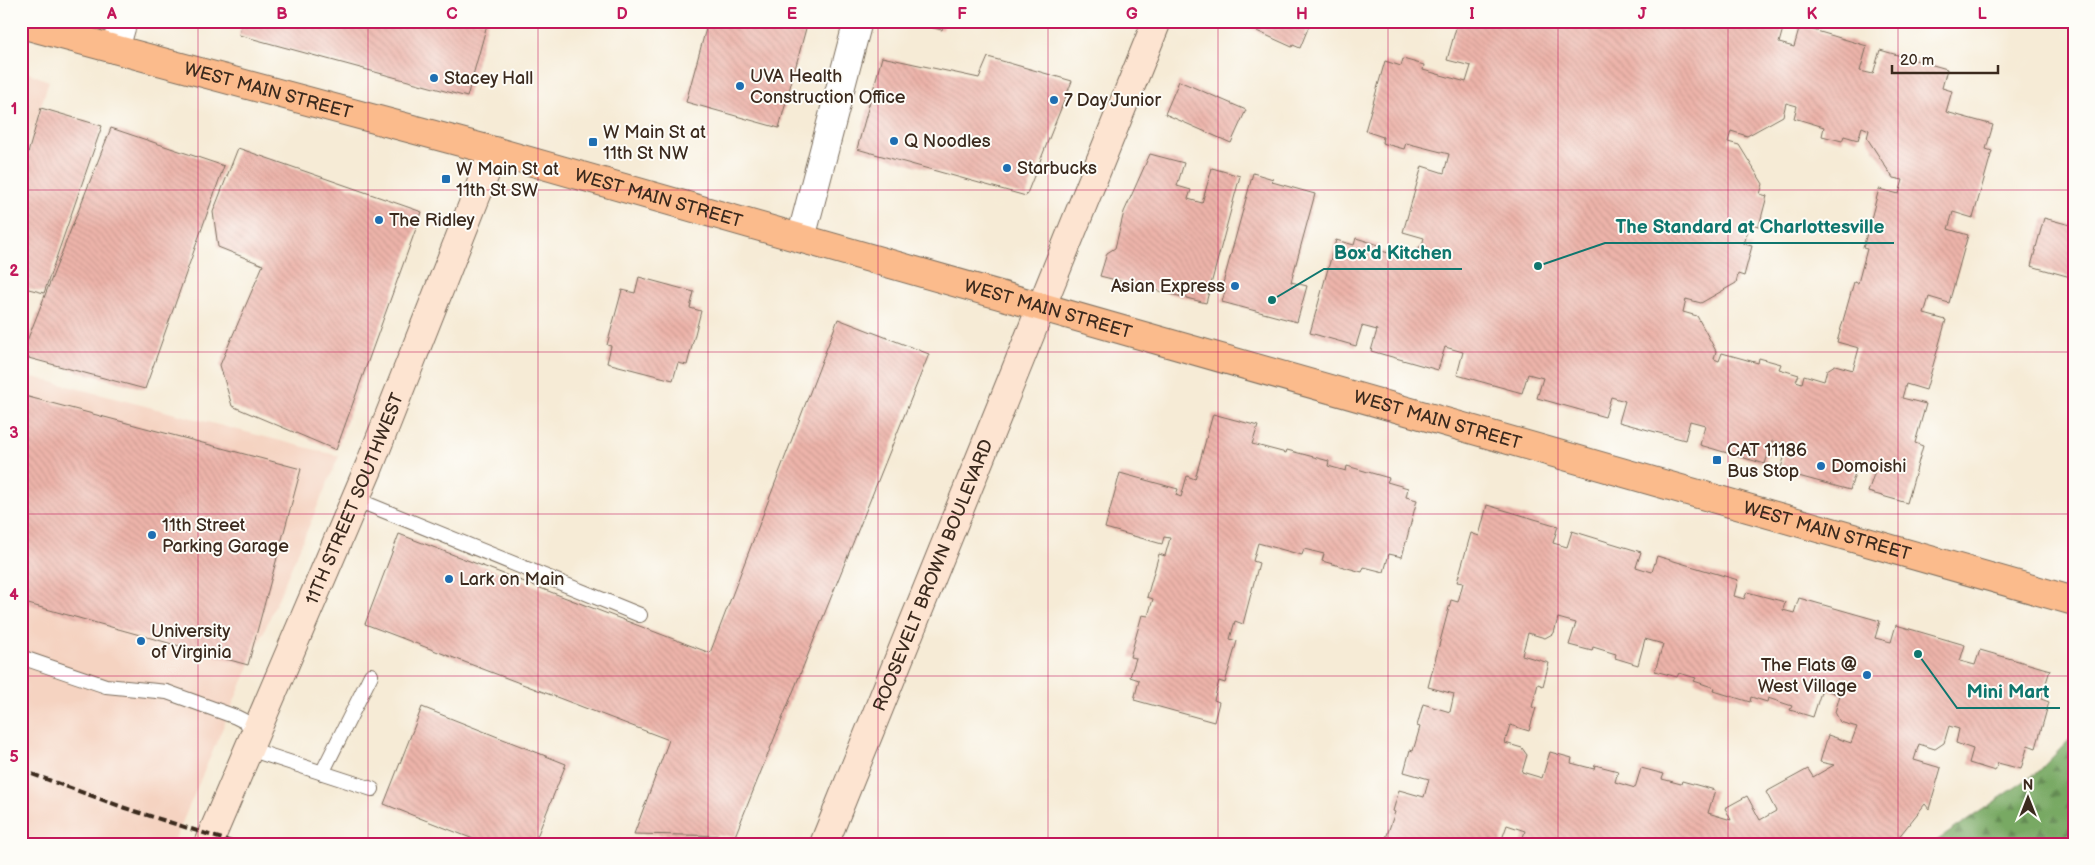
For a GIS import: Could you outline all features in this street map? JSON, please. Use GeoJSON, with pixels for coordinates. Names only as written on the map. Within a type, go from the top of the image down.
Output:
{"type":"FeatureCollection","features":[{"type":"Feature","properties":{"kind":"main road","name":"ROOSEVELT BROWN BOULEVARD"},"geometry":{"type":"LineString","coordinates":[[824,844],[1157,21]]}},
{"type":"Feature","properties":{"kind":"main road","name":"WEST MAIN STREET"},"geometry":{"type":"LineString","coordinates":[[21,24],[494,152],[800,238],[2074,601]]}},
{"type":"Feature","properties":{"kind":"main road","name":"11TH STREET SOUTHWEST"},"geometry":{"type":"LineString","coordinates":[[208,844],[355,500],[494,152]]}},
{"type":"Feature","properties":{"kind":"street"},"geometry":{"type":"LineString","coordinates":[[116,49],[123,21]]}},
{"type":"Feature","properties":{"kind":"street"},"geometry":{"type":"LineString","coordinates":[[800,238],[858,21]]}},
{"type":"Feature","properties":{"kind":"lane"},"geometry":{"type":"LineString","coordinates":[[355,500],[640,615]]}},
{"type":"Feature","properties":{"kind":"lane"},"geometry":{"type":"LineString","coordinates":[[21,657],[106,686],[167,692],[236,717],[253,738],[322,773],[372,789]]}},
{"type":"Feature","properties":{"kind":"lane"},"geometry":{"type":"LineString","coordinates":[[322,773],[371,675]]}},
{"type":"Feature","properties":{"kind":"shaded area"},"geometry":{"type":"Polygon","coordinates":[[[21,70],[49,81],[21,168],[21,70]]]}},
{"type":"Feature","properties":{"kind":"shaded area","name":"University of Virginia"},"geometry":{"type":"Polygon","coordinates":[[[21,374],[339,456],[173,844],[21,844],[21,374]]]}},
{"type":"Feature","properties":{"kind":"green space"},"geometry":{"type":"Polygon","coordinates":[[[2074,735],[2074,831],[2052,844],[1932,844],[2038,772],[2074,735]]]}},
{"type":"Feature","properties":{"kind":"building","name":"Stacey Hall"},"geometry":{"type":"Polygon","coordinates":[[[242,21],[488,21],[467,97],[239,35],[242,21]]]}},
{"type":"Feature","properties":{"kind":"building"},"geometry":{"type":"Polygon","coordinates":[[[708,21],[808,21],[779,128],[686,102],[708,21]]]}},
{"type":"Feature","properties":{"kind":"building"},"geometry":{"type":"Polygon","coordinates":[[[905,21],[944,21],[942,30],[905,21]]]}},
{"type":"Feature","properties":{"kind":"building"},"geometry":{"type":"Polygon","coordinates":[[[1245,21],[1311,21],[1300,48],[1293,45],[1292,47],[1248,27],[1250,23],[1245,21]]]}},
{"type":"Feature","properties":{"kind":"building"},"geometry":{"type":"Polygon","coordinates":[[[1458,21],[1785,21],[1779,43],[1794,47],[1800,26],[1867,46],[1860,71],[1873,74],[1880,50],[1947,69],[1942,88],[1952,91],[1946,112],[1993,125],[1986,149],[1992,151],[1973,218],[1953,212],[1948,229],[1968,235],[1949,303],[1929,297],[1924,314],[1946,320],[1926,390],[1906,384],[1902,398],[1926,404],[1915,443],[1923,446],[1907,503],[1868,492],[1875,471],[1857,466],[1850,490],[1780,471],[1788,445],[1772,441],[1765,464],[1700,445],[1705,425],[1690,421],[1685,440],[1619,422],[1625,401],[1611,397],[1605,417],[1537,398],[1543,378],[1528,374],[1522,393],[1457,375],[1463,352],[1445,347],[1438,370],[1371,351],[1377,330],[1362,326],[1356,346],[1310,333],[1336,240],[1354,245],[1356,238],[1379,245],[1378,250],[1406,258],[1422,245],[1424,238],[1403,232],[1422,166],[1444,173],[1449,154],[1406,143],[1404,149],[1382,143],[1383,137],[1365,131],[1385,61],[1401,66],[1403,59],[1424,65],[1423,70],[1466,82],[1471,66],[1447,60],[1458,21]],[[1786,103],[1783,116],[1747,136],[1731,131],[1728,142],[1739,145],[1763,184],[1760,194],[1767,196],[1759,226],[1750,223],[1744,244],[1752,246],[1744,276],[1738,274],[1736,283],[1701,303],[1686,299],[1683,312],[1697,316],[1716,351],[1714,359],[1719,361],[1722,353],[1758,363],[1759,358],[1781,364],[1779,369],[1799,375],[1796,381],[1802,383],[1804,375],[1824,381],[1827,370],[1835,365],[1853,370],[1859,348],[1837,342],[1854,282],[1858,283],[1867,249],[1863,248],[1879,189],[1899,194],[1903,180],[1893,178],[1867,138],[1869,130],[1862,127],[1858,140],[1844,136],[1842,141],[1822,136],[1824,127],[1794,118],[1797,106],[1786,103]]]}},
{"type":"Feature","properties":{"kind":"building"},"geometry":{"type":"Polygon","coordinates":[[[882,57],[979,78],[988,57],[1072,81],[1026,196],[857,149],[882,57]]]}},
{"type":"Feature","properties":{"kind":"building"},"geometry":{"type":"Polygon","coordinates":[[[1179,81],[1246,110],[1231,143],[1165,114],[1179,81]]]}},
{"type":"Feature","properties":{"kind":"building"},"geometry":{"type":"Polygon","coordinates":[[[21,102],[29,104],[22,127],[21,127],[21,102]]]}},
{"type":"Feature","properties":{"kind":"building"},"geometry":{"type":"Polygon","coordinates":[[[41,108],[102,126],[44,293],[21,287],[21,177],[41,108]]]}},
{"type":"Feature","properties":{"kind":"building"},"geometry":{"type":"Polygon","coordinates":[[[111,128],[224,166],[145,389],[21,356],[111,128]]]}},
{"type":"Feature","properties":{"kind":"building"},"geometry":{"type":"Polygon","coordinates":[[[238,148],[422,212],[336,450],[232,406],[220,365],[263,265],[218,247],[213,212],[238,148]]]}},
{"type":"Feature","properties":{"kind":"building"},"geometry":{"type":"Polygon","coordinates":[[[1150,154],[1184,163],[1177,186],[1191,190],[1188,199],[1202,203],[1212,168],[1240,176],[1206,303],[1100,276],[1107,253],[1115,248],[1124,212],[1150,154]]]}},
{"type":"Feature","properties":{"kind":"building"},"geometry":{"type":"Polygon","coordinates":[[[1253,173],[1273,179],[1272,182],[1315,194],[1291,282],[1307,286],[1297,322],[1222,302],[1226,288],[1222,287],[1253,173]]]}},
{"type":"Feature","properties":{"kind":"building"},"geometry":{"type":"Polygon","coordinates":[[[2044,218],[2074,226],[2074,278],[2031,266],[2044,218]]]}},
{"type":"Feature","properties":{"kind":"building"},"geometry":{"type":"Polygon","coordinates":[[[639,277],[694,292],[690,308],[701,311],[687,365],[678,363],[673,380],[607,363],[611,346],[607,345],[622,290],[635,293],[639,277]]]}},
{"type":"Feature","properties":{"kind":"building","name":"Lark on Main"},"geometry":{"type":"Polygon","coordinates":[[[838,319],[929,354],[735,836],[634,834],[669,740],[365,624],[399,534],[710,653],[838,319]]]}},
{"type":"Feature","properties":{"kind":"building","name":"11th Street Parking Garage"},"geometry":{"type":"Polygon","coordinates":[[[21,395],[301,469],[248,665],[21,602],[21,395]]]}},
{"type":"Feature","properties":{"kind":"building"},"geometry":{"type":"Polygon","coordinates":[[[1213,414],[1258,426],[1252,444],[1286,453],[1287,450],[1329,461],[1328,466],[1346,471],[1347,466],[1389,478],[1387,482],[1408,488],[1406,497],[1417,500],[1402,557],[1389,554],[1384,572],[1364,567],[1362,572],[1322,561],[1324,554],[1304,549],[1302,555],[1258,543],[1253,561],[1259,563],[1243,624],[1235,621],[1230,639],[1237,641],[1225,683],[1219,681],[1214,700],[1219,702],[1214,722],[1134,700],[1139,680],[1130,677],[1136,658],[1130,657],[1142,615],[1148,616],[1153,599],[1147,597],[1159,554],[1165,556],[1170,538],[1164,537],[1162,544],[1105,528],[1120,473],[1178,489],[1176,495],[1181,497],[1187,476],[1195,479],[1213,414]]]}},
{"type":"Feature","properties":{"kind":"building","name":"The Flats @ West Village"},"geometry":{"type":"Polygon","coordinates":[[[1487,505],[1558,526],[1553,543],[1567,547],[1572,531],[1641,552],[1636,567],[1652,572],[1657,556],[1738,580],[1734,596],[1744,599],[1747,592],[1785,602],[1783,610],[1794,613],[1799,598],[1880,621],[1875,638],[1891,642],[1896,625],[1965,645],[1960,661],[1975,665],[1980,650],[2050,670],[2041,699],[2049,702],[2036,748],[2028,745],[2021,769],[1998,763],[1995,771],[1969,763],[1973,749],[1956,743],[1959,729],[1949,726],[1944,743],[1935,749],[1919,744],[1914,760],[1941,768],[1929,809],[1925,804],[1898,838],[1903,842],[1899,844],[1855,844],[1852,838],[1842,844],[1521,844],[1525,831],[1507,825],[1501,842],[1498,844],[1384,844],[1395,812],[1393,811],[1399,790],[1424,797],[1429,779],[1404,772],[1410,750],[1413,751],[1420,727],[1417,726],[1423,704],[1450,712],[1454,694],[1428,687],[1451,600],[1458,602],[1463,583],[1457,582],[1471,533],[1479,536],[1487,505]],[[1558,618],[1554,633],[1545,638],[1528,633],[1522,655],[1549,663],[1543,686],[1538,684],[1532,707],[1536,708],[1529,731],[1510,725],[1505,743],[1522,748],[1527,755],[1522,772],[1542,778],[1550,752],[1572,758],[1571,763],[1594,769],[1595,765],[1618,771],[1615,782],[1635,788],[1641,768],[1664,774],[1662,779],[1681,784],[1682,781],[1715,790],[1708,813],[1731,820],[1725,808],[1747,796],[1760,820],[1776,811],[1766,792],[1808,769],[1813,777],[1834,765],[1820,762],[1828,735],[1851,743],[1857,727],[1840,722],[1835,712],[1840,695],[1822,689],[1813,717],[1790,710],[1792,706],[1768,698],[1767,702],[1751,697],[1750,702],[1714,691],[1715,688],[1694,681],[1696,678],[1679,673],[1677,677],[1655,671],[1663,644],[1645,639],[1638,665],[1615,658],[1616,654],[1593,647],[1592,651],[1569,645],[1576,623],[1558,618]]]}},
{"type":"Feature","properties":{"kind":"building"},"geometry":{"type":"Polygon","coordinates":[[[422,707],[566,764],[534,844],[486,844],[384,804],[422,707]]]}},
{"type":"Feature","properties":{"kind":"building"},"geometry":{"type":"Polygon","coordinates":[[[21,836],[36,844],[21,844],[21,836]]]}},
{"type":"Feature","properties":{"kind":"railway"},"geometry":{"type":"LineString","coordinates":[[21,770],[125,808],[238,844]]}},
{"type":"Feature","properties":{"kind":"place","name":"Stacey Hall"},"geometry":{"type":"Point","coordinates":[434,78]}},
{"type":"Feature","properties":{"kind":"place","name":"UVA Health Construction Office"},"geometry":{"type":"Point","coordinates":[740,86]}},
{"type":"Feature","properties":{"kind":"place","name":"7 Day Junior"},"geometry":{"type":"Point","coordinates":[1054,100]}},
{"type":"Feature","properties":{"kind":"place","name":"Q Noodles"},"geometry":{"type":"Point","coordinates":[894,141]}},
{"type":"Feature","properties":{"kind":"place","name":"W Main St at 11th St NW"},"geometry":{"type":"Point","coordinates":[593,142]}},
{"type":"Feature","properties":{"kind":"place","name":"Starbucks"},"geometry":{"type":"Point","coordinates":[1007,168]}},
{"type":"Feature","properties":{"kind":"place","name":"W Main St at 11th St SW"},"geometry":{"type":"Point","coordinates":[446,179]}},
{"type":"Feature","properties":{"kind":"place","name":"The Ridley"},"geometry":{"type":"Point","coordinates":[379,220]}},
{"type":"Feature","properties":{"kind":"place","name":"The Standard at Charlottesville"},"geometry":{"type":"Point","coordinates":[1538,266]}},
{"type":"Feature","properties":{"kind":"place","name":"Asian Express"},"geometry":{"type":"Point","coordinates":[1235,286]}},
{"type":"Feature","properties":{"kind":"place","name":"Box'd Kitchen"},"geometry":{"type":"Point","coordinates":[1272,300]}},
{"type":"Feature","properties":{"kind":"place","name":"CAT 11186 Bus Stop"},"geometry":{"type":"Point","coordinates":[1717,460]}},
{"type":"Feature","properties":{"kind":"place","name":"Domoishi"},"geometry":{"type":"Point","coordinates":[1821,466]}},
{"type":"Feature","properties":{"kind":"place","name":"11th Street Parking Garage"},"geometry":{"type":"Point","coordinates":[152,535]}},
{"type":"Feature","properties":{"kind":"place","name":"Lark on Main"},"geometry":{"type":"Point","coordinates":[449,579]}},
{"type":"Feature","properties":{"kind":"place","name":"University of Virginia"},"geometry":{"type":"Point","coordinates":[141,641]}},
{"type":"Feature","properties":{"kind":"place","name":"Mini Mart"},"geometry":{"type":"Point","coordinates":[1918,654]}},
{"type":"Feature","properties":{"kind":"place","name":"The Flats @ West Village"},"geometry":{"type":"Point","coordinates":[1867,675]}}]}
